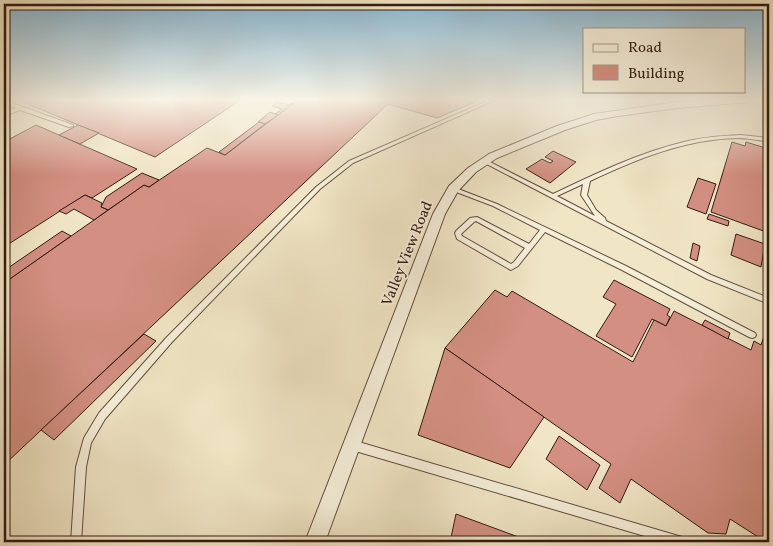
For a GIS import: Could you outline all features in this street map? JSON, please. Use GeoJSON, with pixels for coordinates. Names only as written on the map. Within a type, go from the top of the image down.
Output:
{"type":"FeatureCollection","features":[{"type":"Feature","properties":{"kind":"street","name":"Valley View Road"},"geometry":{"type":"LineString","coordinates":[[315,542],[439,214],[452,189],[484,161],[512,147],[576,124]]}},
{"type":"Feature","properties":{"kind":"lane"},"geometry":{"type":"LineString","coordinates":[[68,124],[72,126]]}},
{"type":"Feature","properties":{"kind":"lane"},"geometry":{"type":"LineString","coordinates":[[76,542],[81,467],[87,441],[114,400],[169,340],[318,188],[342,168],[363,156],[436,124]]}},
{"type":"Feature","properties":{"kind":"lane"},"geometry":{"type":"LineString","coordinates":[[553,196],[648,153],[727,136],[744,136],[769,140]]}},
{"type":"Feature","properties":{"kind":"lane"},"geometry":{"type":"LineString","coordinates":[[484,161],[709,277],[769,302]]}},
{"type":"Feature","properties":{"kind":"lane"},"geometry":{"type":"LineString","coordinates":[[587,180],[584,195],[594,211],[611,227]]}},
{"type":"Feature","properties":{"kind":"lane"},"geometry":{"type":"LineString","coordinates":[[452,189],[495,204],[752,335]]}},
{"type":"Feature","properties":{"kind":"lane"},"geometry":{"type":"LineString","coordinates":[[529,247],[477,219],[472,220],[458,233],[459,237],[511,267],[529,247],[544,229]]}},
{"type":"Feature","properties":{"kind":"lane"},"geometry":{"type":"LineString","coordinates":[[352,445],[682,542]]}},
{"type":"Feature","properties":{"kind":"building"},"geometry":{"type":"Polygon","coordinates":[[[77,124],[204,124],[155,157],[77,124]]]}},
{"type":"Feature","properties":{"kind":"building"},"geometry":{"type":"Polygon","coordinates":[[[256,124],[264,124],[225,155],[219,152],[256,124]]]}},
{"type":"Feature","properties":{"kind":"building"},"geometry":{"type":"Polygon","coordinates":[[[265,124],[366,124],[4,465],[4,283],[144,185],[149,187],[207,148],[225,155],[265,124]]]}},
{"type":"Feature","properties":{"kind":"building"},"geometry":{"type":"Polygon","coordinates":[[[36,125],[137,169],[92,198],[85,195],[4,247],[4,142],[36,125]]]}},
{"type":"Feature","properties":{"kind":"building"},"geometry":{"type":"Polygon","coordinates":[[[78,125],[99,133],[80,144],[59,135],[78,125]]]}},
{"type":"Feature","properties":{"kind":"building"},"geometry":{"type":"Polygon","coordinates":[[[732,142],[745,146],[746,142],[769,149],[769,233],[711,212],[732,142]]]}},
{"type":"Feature","properties":{"kind":"building"},"geometry":{"type":"Polygon","coordinates":[[[553,151],[576,162],[550,183],[526,169],[542,159],[550,163],[553,161],[545,157],[553,151]]]}},
{"type":"Feature","properties":{"kind":"building"},"geometry":{"type":"Polygon","coordinates":[[[142,173],[159,180],[149,187],[144,185],[108,210],[101,207],[106,197],[142,173]]]}},
{"type":"Feature","properties":{"kind":"building"},"geometry":{"type":"Polygon","coordinates":[[[698,178],[716,184],[706,214],[687,207],[698,178]]]}},
{"type":"Feature","properties":{"kind":"building"},"geometry":{"type":"Polygon","coordinates":[[[85,195],[102,203],[101,207],[108,210],[94,220],[74,209],[66,214],[59,211],[85,195]]]}},
{"type":"Feature","properties":{"kind":"building"},"geometry":{"type":"Polygon","coordinates":[[[709,214],[729,221],[728,226],[707,219],[709,214]]]}},
{"type":"Feature","properties":{"kind":"building"},"geometry":{"type":"Polygon","coordinates":[[[62,231],[71,236],[4,283],[4,269],[62,231]]]}},
{"type":"Feature","properties":{"kind":"building"},"geometry":{"type":"Polygon","coordinates":[[[736,234],[765,244],[761,267],[731,255],[736,234]]]}},
{"type":"Feature","properties":{"kind":"building"},"geometry":{"type":"Polygon","coordinates":[[[693,243],[700,246],[697,261],[690,258],[693,243]]]}},
{"type":"Feature","properties":{"kind":"building"},"geometry":{"type":"Polygon","coordinates":[[[614,280],[670,309],[667,315],[670,317],[666,326],[652,319],[632,357],[596,336],[616,304],[603,297],[614,280]]]}},
{"type":"Feature","properties":{"kind":"building"},"geometry":{"type":"Polygon","coordinates":[[[495,290],[507,297],[512,291],[633,362],[654,320],[666,326],[674,311],[751,350],[754,341],[761,345],[766,330],[769,331],[769,542],[766,542],[730,519],[726,534],[708,533],[631,479],[620,503],[599,488],[611,464],[445,348],[495,290]]]}},
{"type":"Feature","properties":{"kind":"building"},"geometry":{"type":"Polygon","coordinates":[[[705,320],[730,333],[728,339],[702,325],[705,320]]]}},
{"type":"Feature","properties":{"kind":"building"},"geometry":{"type":"Polygon","coordinates":[[[144,334],[156,341],[54,440],[41,430],[144,334]]]}},
{"type":"Feature","properties":{"kind":"building"},"geometry":{"type":"Polygon","coordinates":[[[445,348],[544,417],[510,468],[418,435],[445,348]]]}},
{"type":"Feature","properties":{"kind":"building"},"geometry":{"type":"Polygon","coordinates":[[[559,436],[600,465],[587,490],[546,459],[559,436]]]}},
{"type":"Feature","properties":{"kind":"building"},"geometry":{"type":"Polygon","coordinates":[[[456,514],[532,542],[450,542],[456,514]]]}}]}
